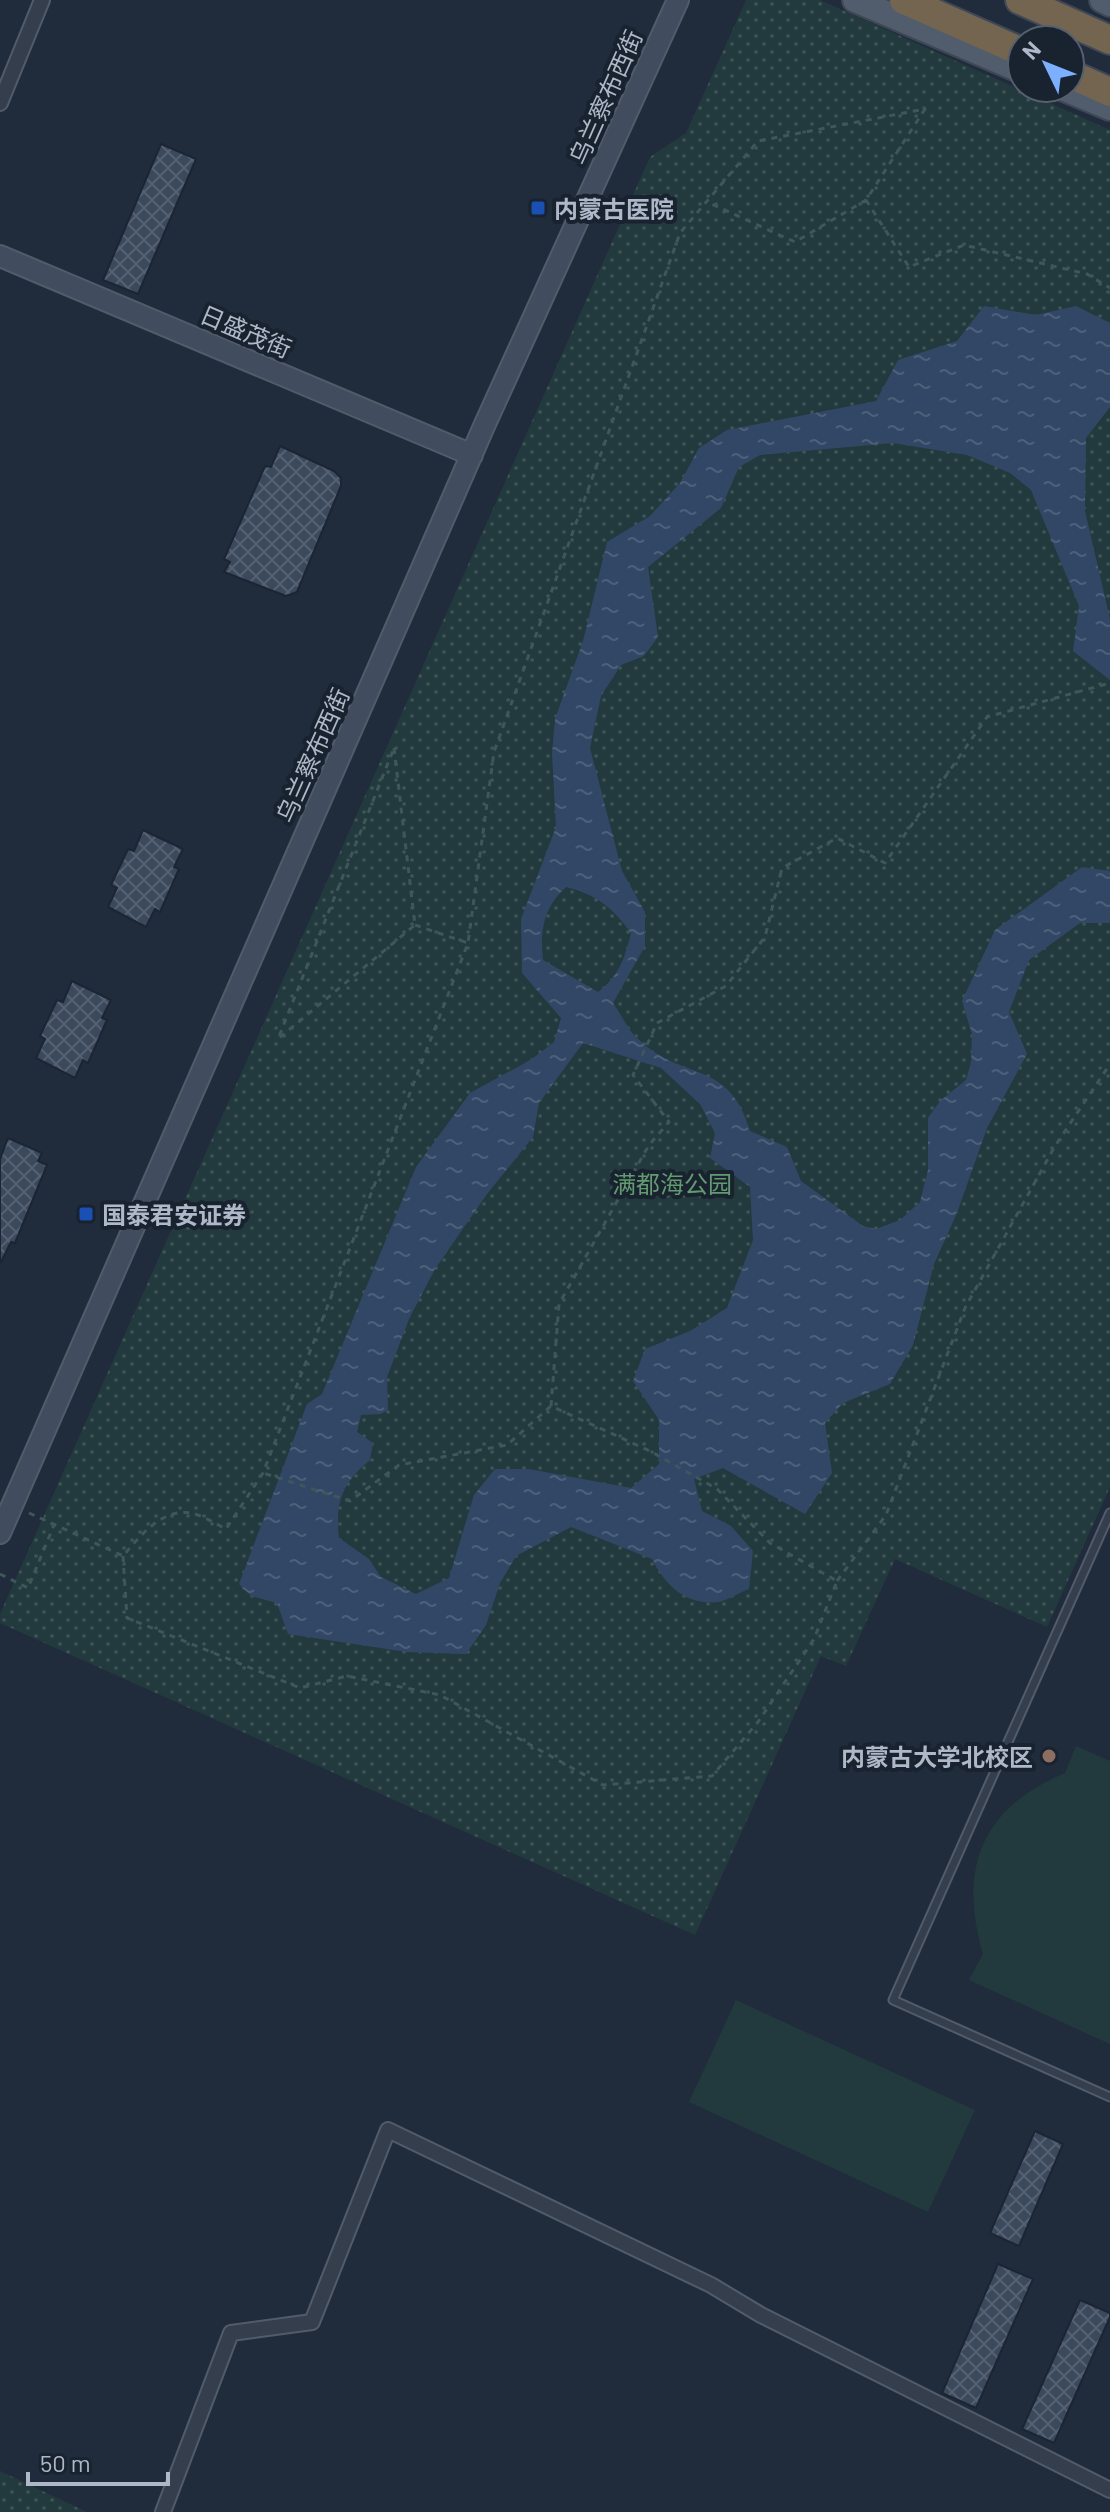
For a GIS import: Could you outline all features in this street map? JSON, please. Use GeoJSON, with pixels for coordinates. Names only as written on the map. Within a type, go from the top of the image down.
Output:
{"type":"FeatureCollection","features":[{"type":"Feature","properties":{"kind":"highway"},"geometry":{"type":"LineString","coordinates":[[904,0],[1006,45]]}},
{"type":"Feature","properties":{"kind":"highway"},"geometry":{"type":"LineString","coordinates":[[945,0],[1006,27]]}},
{"type":"Feature","properties":{"kind":"highway"},"geometry":{"type":"LineString","coordinates":[[1020,0],[1110,40]]}},
{"type":"Feature","properties":{"kind":"highway"},"geometry":{"type":"LineString","coordinates":[[1086,62],[1110,73]]}},
{"type":"Feature","properties":{"kind":"highway"},"geometry":{"type":"LineString","coordinates":[[1086,81],[1110,92]]}},
{"type":"Feature","properties":{"kind":"main road"},"geometry":{"type":"LineString","coordinates":[[855,0],[1006,64]]}},
{"type":"Feature","properties":{"kind":"main road"},"geometry":{"type":"LineString","coordinates":[[1102,0],[1110,4]]}},
{"type":"Feature","properties":{"kind":"main road"},"geometry":{"type":"LineString","coordinates":[[1086,98],[1110,108]]}},
{"type":"Feature","properties":{"kind":"street"},"geometry":{"type":"LineString","coordinates":[[0,103],[42,0]]}},
{"type":"Feature","properties":{"kind":"street","name":"乌兰察布西街"},"geometry":{"type":"LineString","coordinates":[[0,1533],[472,455],[678,0]]}},
{"type":"Feature","properties":{"kind":"street","name":"日盛茂街"},"geometry":{"type":"LineString","coordinates":[[0,256],[472,455]]}},
{"type":"Feature","properties":{"kind":"street"},"geometry":{"type":"LineString","coordinates":[[163,2512],[231,2333],[312,2322],[388,2130],[711,2285],[761,2315],[1110,2490]]}},
{"type":"Feature","properties":{"kind":"lane"},"geometry":{"type":"LineString","coordinates":[[1110,1513],[893,2000],[1110,2097]]}},
{"type":"Feature","properties":{"kind":"path"},"geometry":{"type":"LineString","coordinates":[[707,202],[795,242],[866,200],[925,109],[758,141],[680,233],[494,752],[468,943],[263,1473],[226,1529],[190,1512],[168,1515],[142,1534],[123,1556],[127,1618],[300,1688],[347,1676],[440,1695],[603,1785],[712,1776],[758,1722],[814,1639],[837,1581],[886,1515],[965,1308],[1055,1146],[1110,1064]]}},
{"type":"Feature","properties":{"kind":"path"},"geometry":{"type":"LineString","coordinates":[[866,200],[909,267],[964,245],[1087,274],[1110,288]]}},
{"type":"Feature","properties":{"kind":"path"},"geometry":{"type":"LineString","coordinates":[[263,1473],[350,1501],[399,1465],[507,1445],[551,1406],[559,1304],[649,1145],[669,1122],[633,1075],[657,1023],[726,986],[765,937],[782,868],[837,838],[885,863],[987,717],[1110,683]]}},
{"type":"Feature","properties":{"kind":"path"},"geometry":{"type":"LineString","coordinates":[[394,748],[404,836],[415,925],[278,1039],[394,748]]}},
{"type":"Feature","properties":{"kind":"path"},"geometry":{"type":"LineString","coordinates":[[415,925],[468,943]]}},
{"type":"Feature","properties":{"kind":"path"},"geometry":{"type":"LineString","coordinates":[[551,1406],[650,1451],[717,1489],[770,1543],[837,1581]]}},
{"type":"Feature","properties":{"kind":"path"},"geometry":{"type":"LineString","coordinates":[[0,1574],[28,1588],[54,1525],[123,1556]]}},
{"type":"Feature","properties":{"kind":"green space","name":"满都海公园"},"geometry":{"type":"Polygon","coordinates":[[[746,0],[820,0],[1006,83],[1006,104],[1052,104],[1110,130],[1110,1487],[1047,1627],[895,1559],[846,1666],[821,1656],[695,1935],[0,1623],[0,1614],[650,157],[686,133],[746,0]]]}},
{"type":"Feature","properties":{"kind":"green space"},"geometry":{"type":"Polygon","coordinates":[[[1076,1746],[1110,1761],[1110,2044],[969,1980],[983,1954],[973,1895],[983,1845],[996,1823],[1013,1804],[1036,1787],[1065,1773],[1076,1746]]]}},
{"type":"Feature","properties":{"kind":"green space"},"geometry":{"type":"Polygon","coordinates":[[[736,2000],[975,2110],[928,2212],[689,2102],[736,2000]]]}},
{"type":"Feature","properties":{"kind":"green space"},"geometry":{"type":"Polygon","coordinates":[[[0,2471],[87,2512],[0,2512],[0,2471]]]}},
{"type":"Feature","properties":{"kind":"water"},"geometry":{"type":"Polygon","coordinates":[[[984,306],[1036,315],[1076,306],[1110,323],[1110,407],[1086,438],[1085,511],[1110,619],[1110,680],[1073,651],[1079,606],[1031,490],[1010,473],[967,455],[893,443],[760,455],[739,467],[721,508],[648,567],[658,637],[644,656],[621,665],[601,696],[590,748],[622,871],[645,912],[645,946],[613,1003],[634,1035],[655,1052],[717,1081],[730,1092],[741,1108],[750,1131],[787,1147],[801,1181],[863,1226],[876,1229],[900,1220],[920,1202],[928,1170],[928,1118],[940,1101],[966,1080],[971,1062],[972,1034],[962,1001],[995,930],[1082,867],[1110,871],[1110,923],[1080,923],[1029,960],[1009,1012],[1027,1054],[987,1128],[957,1213],[934,1264],[913,1345],[890,1384],[843,1403],[825,1423],[832,1473],[805,1514],[723,1468],[694,1479],[702,1511],[731,1526],[753,1551],[749,1589],[730,1598],[707,1602],[687,1597],[670,1585],[652,1559],[571,1527],[516,1556],[500,1583],[486,1625],[466,1654],[407,1652],[288,1634],[277,1603],[251,1596],[239,1584],[307,1404],[322,1394],[416,1167],[470,1093],[532,1059],[554,1042],[561,1018],[522,973],[521,919],[556,827],[552,753],[555,719],[583,641],[607,542],[650,516],[680,483],[699,448],[727,430],[876,401],[898,360],[957,341],[984,306]],[[566,887],[552,903],[545,920],[543,960],[598,992],[620,966],[631,933],[603,903],[566,887]],[[583,1043],[539,1103],[533,1137],[487,1194],[435,1269],[409,1319],[387,1377],[388,1410],[381,1414],[361,1415],[357,1432],[373,1443],[370,1460],[360,1468],[342,1494],[338,1514],[339,1538],[369,1559],[381,1577],[416,1594],[449,1578],[474,1495],[495,1469],[529,1469],[631,1488],[659,1464],[659,1420],[633,1381],[645,1349],[690,1331],[727,1308],[753,1240],[750,1187],[710,1158],[715,1133],[700,1104],[661,1068],[583,1043]]]}},
{"type":"Feature","properties":{"kind":"building"},"geometry":{"type":"Polygon","coordinates":[[[161,144],[196,159],[138,294],[103,280],[161,144]]]}},
{"type":"Feature","properties":{"kind":"building"},"geometry":{"type":"Polygon","coordinates":[[[280,446],[334,471],[341,478],[341,486],[297,592],[286,596],[224,572],[230,562],[224,559],[265,466],[271,467],[280,446]]]}},
{"type":"Feature","properties":{"kind":"building"},"geometry":{"type":"Polygon","coordinates":[[[143,830],[183,849],[174,867],[179,869],[160,912],[155,909],[146,927],[108,907],[117,888],[111,885],[128,849],[134,851],[143,830]]]}},
{"type":"Feature","properties":{"kind":"building"},"geometry":{"type":"Polygon","coordinates":[[[72,981],[111,1000],[102,1018],[107,1020],[88,1063],[83,1060],[75,1078],[36,1058],[45,1039],[40,1036],[57,1000],[63,1002],[72,981]]]}},
{"type":"Feature","properties":{"kind":"building"},"geometry":{"type":"Polygon","coordinates":[[[8,1138],[42,1153],[38,1161],[47,1165],[15,1243],[11,1242],[0,1264],[0,1159],[8,1138]]]}},
{"type":"Feature","properties":{"kind":"building"},"geometry":{"type":"Polygon","coordinates":[[[1035,2131],[1063,2144],[1019,2246],[990,2233],[1035,2131]]]}},
{"type":"Feature","properties":{"kind":"building"},"geometry":{"type":"Polygon","coordinates":[[[998,2264],[1033,2279],[976,2408],[942,2393],[998,2264]]]}},
{"type":"Feature","properties":{"kind":"building"},"geometry":{"type":"Polygon","coordinates":[[[1080,2300],[1110,2313],[1110,2317],[1054,2443],[1022,2429],[1080,2300]]]}},
{"type":"Feature","properties":{"kind":"place","name":"内蒙古医院"},"geometry":{"type":"Point","coordinates":[538,208]}},
{"type":"Feature","properties":{"kind":"place","name":"国泰君安证券"},"geometry":{"type":"Point","coordinates":[86,1214]}},
{"type":"Feature","properties":{"kind":"place","name":"内蒙古大学北校区"},"geometry":{"type":"Point","coordinates":[1049,1756]}}]}
